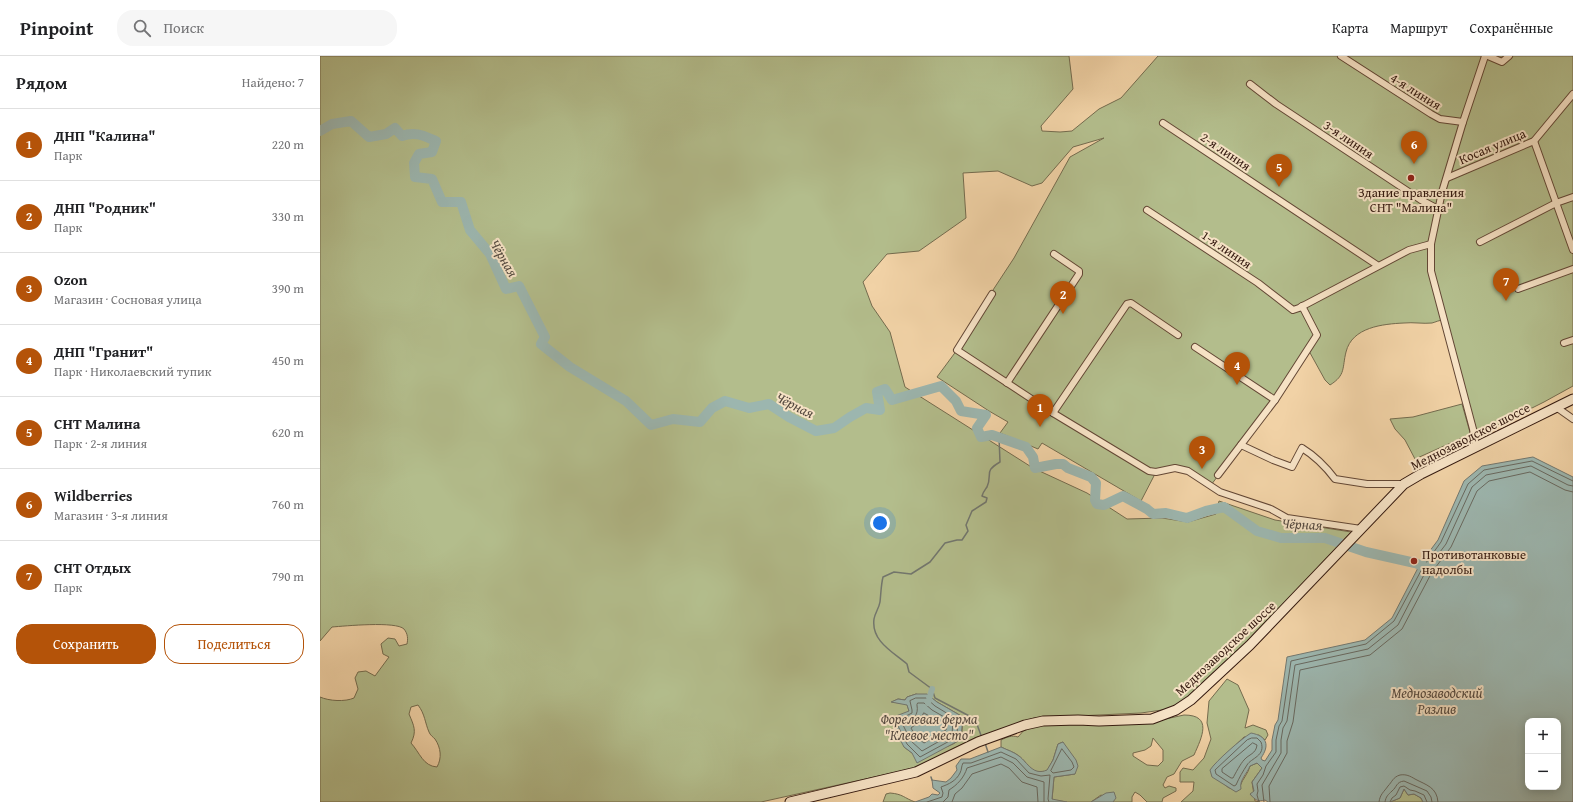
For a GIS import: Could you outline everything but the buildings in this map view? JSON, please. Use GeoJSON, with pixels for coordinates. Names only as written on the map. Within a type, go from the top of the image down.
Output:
{"type":"FeatureCollection","features":[{"type":"Feature","properties":{"kind":"main road","name":"Меднозаводское шоссе"},"geometry":{"type":"LineString","coordinates":[[790,802],[916,772],[978,742],[1025,725],[1043,721],[1152,719],[1176,710],[1191,700],[1250,645],[1404,484],[1421,474],[1573,399]]}},
{"type":"Feature","properties":{"kind":"street","name":"4-я линия"},"geometry":{"type":"LineString","coordinates":[[1341,56],[1440,119],[1463,122]]}},
{"type":"Feature","properties":{"kind":"street"},"geometry":{"type":"LineString","coordinates":[[1476,447],[1473,429],[1431,271],[1431,244],[1446,178],[1463,122],[1487,56],[1502,62],[1508,56]]}},
{"type":"Feature","properties":{"kind":"street","name":"3-я линия"},"geometry":{"type":"LineString","coordinates":[[1250,84],[1283,108],[1416,197],[1438,209]]}},
{"type":"Feature","properties":{"kind":"street","name":"Косая улица"},"geometry":{"type":"LineString","coordinates":[[1446,178],[1534,141],[1573,94]]}},
{"type":"Feature","properties":{"kind":"street","name":"2-я линия"},"geometry":{"type":"LineString","coordinates":[[1163,123],[1377,265]]}},
{"type":"Feature","properties":{"kind":"street"},"geometry":{"type":"LineString","coordinates":[[1534,141],[1573,250]]}},
{"type":"Feature","properties":{"kind":"street"},"geometry":{"type":"LineString","coordinates":[[1480,242],[1556,203],[1573,197]]}},
{"type":"Feature","properties":{"kind":"street","name":"1-я линия"},"geometry":{"type":"LineString","coordinates":[[1147,210],[1258,283],[1293,310],[1302,306]]}},
{"type":"Feature","properties":{"kind":"street"},"geometry":{"type":"LineString","coordinates":[[1211,485],[1275,400],[1317,336],[1302,306],[1377,265],[1409,250],[1431,244]]}},
{"type":"Feature","properties":{"kind":"street"},"geometry":{"type":"LineString","coordinates":[[1007,383],[1078,274],[1078,271],[1054,254]]}},
{"type":"Feature","properties":{"kind":"street"},"geometry":{"type":"LineString","coordinates":[[1518,289],[1573,268]]}},
{"type":"Feature","properties":{"kind":"street"},"geometry":{"type":"LineString","coordinates":[[992,294],[957,350],[1053,413],[1148,471],[1156,472],[1175,468],[1188,471],[1220,492],[1271,509],[1287,518],[1361,529]]}},
{"type":"Feature","properties":{"kind":"street"},"geometry":{"type":"LineString","coordinates":[[1053,413],[1127,304],[1131,303],[1178,334]]}},
{"type":"Feature","properties":{"kind":"street"},"geometry":{"type":"LineString","coordinates":[[1564,343],[1573,340]]}},
{"type":"Feature","properties":{"kind":"street"},"geometry":{"type":"LineString","coordinates":[[1195,347],[1275,400]]}},
{"type":"Feature","properties":{"kind":"street"},"geometry":{"type":"LineString","coordinates":[[1556,407],[1573,419]]}},
{"type":"Feature","properties":{"kind":"street"},"geometry":{"type":"LineString","coordinates":[[1241,445],[1292,467],[1302,448],[1326,468],[1335,479],[1367,484],[1404,484]]}},
{"type":"Feature","properties":{"kind":"green space"},"geometry":{"type":"Polygon","coordinates":[[[320,56],[1069,56],[1073,89],[1041,126],[1042,131],[1060,132],[1072,131],[1099,109],[1121,98],[1158,56],[1573,56],[1573,386],[1474,437],[1444,320],[1432,323],[1387,324],[1369,328],[1361,332],[1349,344],[1341,374],[1339,378],[1330,385],[1325,380],[1309,351],[1275,401],[1211,485],[1175,468],[1156,472],[1141,501],[1042,443],[1038,449],[1000,433],[1008,422],[937,377],[957,350],[1014,258],[1070,157],[1104,138],[1073,147],[1042,183],[1032,186],[998,171],[963,173],[966,218],[919,251],[887,254],[863,282],[872,306],[890,332],[905,387],[1033,468],[1087,493],[1127,519],[1162,518],[1188,522],[1216,514],[1219,501],[1275,520],[1351,532],[1240,650],[1176,708],[1141,713],[1034,718],[975,738],[915,768],[761,802],[320,802],[320,697],[337,700],[354,698],[358,689],[355,678],[358,672],[366,671],[375,676],[389,657],[383,654],[381,644],[388,638],[395,639],[399,646],[407,644],[408,638],[404,629],[399,627],[391,625],[370,625],[332,627],[320,641],[320,56]],[[916,694],[907,697],[905,700],[898,699],[892,702],[907,704],[909,711],[904,747],[912,753],[940,749],[953,744],[958,740],[962,734],[963,717],[933,699],[916,694]],[[418,705],[411,707],[409,714],[414,728],[414,735],[411,743],[425,762],[437,767],[440,757],[439,746],[429,733],[424,715],[418,705]]]}},
{"type":"Feature","properties":{"kind":"green space"},"geometry":{"type":"Polygon","coordinates":[[[1462,404],[1471,436],[1464,437],[1415,459],[1405,440],[1395,429],[1390,419],[1413,417],[1462,404]]]}},
{"type":"Feature","properties":{"kind":"green space"},"geometry":{"type":"Polygon","coordinates":[[[1227,679],[1238,685],[1249,710],[1245,728],[1253,725],[1266,730],[1268,735],[1265,740],[1259,735],[1244,737],[1226,754],[1224,784],[1229,788],[1240,786],[1250,766],[1257,763],[1262,768],[1252,782],[1255,801],[1260,802],[1181,802],[1193,791],[1194,782],[1180,782],[1180,772],[1183,768],[1193,770],[1204,758],[1211,739],[1207,723],[1209,701],[1227,679]]]}},
{"type":"Feature","properties":{"kind":"green space"},"geometry":{"type":"Polygon","coordinates":[[[1184,715],[1193,716],[1199,719],[1203,728],[1200,741],[1194,755],[1182,761],[1174,774],[1167,777],[1163,785],[1165,788],[1169,786],[1176,788],[1176,791],[1163,798],[1162,802],[1147,802],[1135,792],[1132,797],[1132,802],[1113,802],[1114,801],[1101,795],[1091,802],[1067,802],[1052,800],[1054,777],[1075,774],[1063,742],[1058,744],[1053,760],[1047,771],[1042,772],[1034,770],[1013,752],[1001,747],[1001,740],[1014,736],[1018,737],[1025,729],[1042,725],[1072,723],[1147,723],[1184,715]],[[1153,738],[1151,746],[1145,750],[1133,753],[1133,756],[1147,765],[1158,766],[1163,761],[1163,750],[1153,738]]]}},
{"type":"Feature","properties":{"kind":"green space"},"geometry":{"type":"Polygon","coordinates":[[[1404,789],[1408,795],[1414,794],[1421,798],[1423,802],[1390,802],[1400,798],[1404,789]]]}},
{"type":"Feature","properties":{"kind":"green space"},"geometry":{"type":"Polygon","coordinates":[[[890,793],[901,795],[915,802],[883,802],[886,794],[890,793]]]}},
{"type":"Feature","properties":{"kind":"water","name":"Меднозаводский Разлив"},"geometry":{"type":"Polygon","coordinates":[[[1533,457],[1573,477],[1573,802],[1423,802],[1421,798],[1414,794],[1408,795],[1404,789],[1400,798],[1390,802],[1268,802],[1265,800],[1257,800],[1250,794],[1254,791],[1252,782],[1262,768],[1257,763],[1250,766],[1242,780],[1241,789],[1236,792],[1212,777],[1210,770],[1213,766],[1229,750],[1251,733],[1261,736],[1264,739],[1266,745],[1261,758],[1262,760],[1265,761],[1272,750],[1272,740],[1275,725],[1278,720],[1287,657],[1365,640],[1392,618],[1420,564],[1438,540],[1464,481],[1482,466],[1533,457]]]}},
{"type":"Feature","properties":{"kind":"water","name":"Форелевая ферма \"Клевое место\""},"geometry":{"type":"Polygon","coordinates":[[[916,694],[927,694],[937,702],[963,717],[961,736],[958,741],[917,763],[912,753],[904,747],[893,726],[896,716],[909,711],[907,705],[891,702],[898,699],[905,700],[907,697],[916,694]]]}},
{"type":"Feature","properties":{"kind":"water"},"geometry":{"type":"Polygon","coordinates":[[[1063,742],[1076,760],[1078,766],[1075,774],[1054,777],[1052,799],[1067,802],[915,802],[929,797],[932,794],[938,795],[940,793],[933,788],[932,780],[946,782],[957,770],[956,766],[961,759],[970,759],[1001,747],[1013,752],[1034,770],[1042,771],[1047,770],[1053,760],[1058,744],[1063,742]]]}},
{"type":"Feature","properties":{"kind":"water"},"geometry":{"type":"Polygon","coordinates":[[[1114,792],[1116,798],[1113,802],[1091,802],[1106,793],[1114,792]]]}},
{"type":"Feature","properties":{"kind":"waterway","name":"Чёрная"},"geometry":{"type":"LineString","coordinates":[[320,131],[332,124],[351,121],[369,137],[386,134],[395,128],[402,136],[415,134],[436,141],[432,152],[419,154],[414,163],[415,177],[432,179],[442,202],[461,202],[470,230],[490,254],[506,289],[519,286],[545,337],[541,344],[570,367],[626,401],[651,425],[673,419],[700,422],[712,408],[725,401],[749,408],[769,404],[789,417],[816,431],[834,428],[866,408],[880,410],[877,392],[885,389],[892,400],[941,386],[956,401],[961,411],[986,415],[977,428],[981,437],[992,435],[1026,447],[1033,457],[1035,468],[1063,464],[1068,468],[1091,477],[1096,483],[1095,500],[1097,504],[1104,505],[1123,496],[1147,509],[1153,514],[1166,513],[1187,518],[1206,511],[1224,507],[1257,531],[1281,538],[1325,538],[1366,552],[1415,563],[1432,570]]}},
{"type":"Feature","properties":{"kind":"waterway"},"geometry":{"type":"LineString","coordinates":[[982,738],[975,719],[935,698],[932,689],[909,672],[907,664],[879,640],[874,627],[874,619],[880,602],[883,577],[894,572],[911,574],[930,562],[945,543],[962,540],[968,531],[966,525],[972,511],[986,502],[987,498],[982,496],[989,482],[989,473],[992,468],[1000,462],[999,437]]}},
{"type":"Feature","properties":{"kind":"waterway"},"geometry":{"type":"LineString","coordinates":[[928,703],[932,689]]}},
{"type":"Feature","properties":{"kind":"waterway"},"geometry":{"type":"LineString","coordinates":[[985,743],[988,752]]}},
{"type":"Feature","properties":{"kind":"place","name":"Wildberries"},"geometry":{"type":"Point","coordinates":[1414,164]}},
{"type":"Feature","properties":{"kind":"place","name":"Здание правления СНТ \"Малина\""},"geometry":{"type":"Point","coordinates":[1411,178]}},
{"type":"Feature","properties":{"kind":"place","name":"СНТ Малина"},"geometry":{"type":"Point","coordinates":[1279,187]}},
{"type":"Feature","properties":{"kind":"place","name":"СНТ Отдых"},"geometry":{"type":"Point","coordinates":[1506,301]}},
{"type":"Feature","properties":{"kind":"place","name":"ДНП \"Родник\""},"geometry":{"type":"Point","coordinates":[1063,314]}},
{"type":"Feature","properties":{"kind":"place","name":"ДНП \"Гранит\""},"geometry":{"type":"Point","coordinates":[1237,385]}},
{"type":"Feature","properties":{"kind":"place","name":"ДНП \"Калина\""},"geometry":{"type":"Point","coordinates":[1040,427]}},
{"type":"Feature","properties":{"kind":"place","name":"Ozon"},"geometry":{"type":"Point","coordinates":[1202,469]}},
{"type":"Feature","properties":{"kind":"place","name":"Противотанковые надолбы"},"geometry":{"type":"Point","coordinates":[1414,561]}}]}
